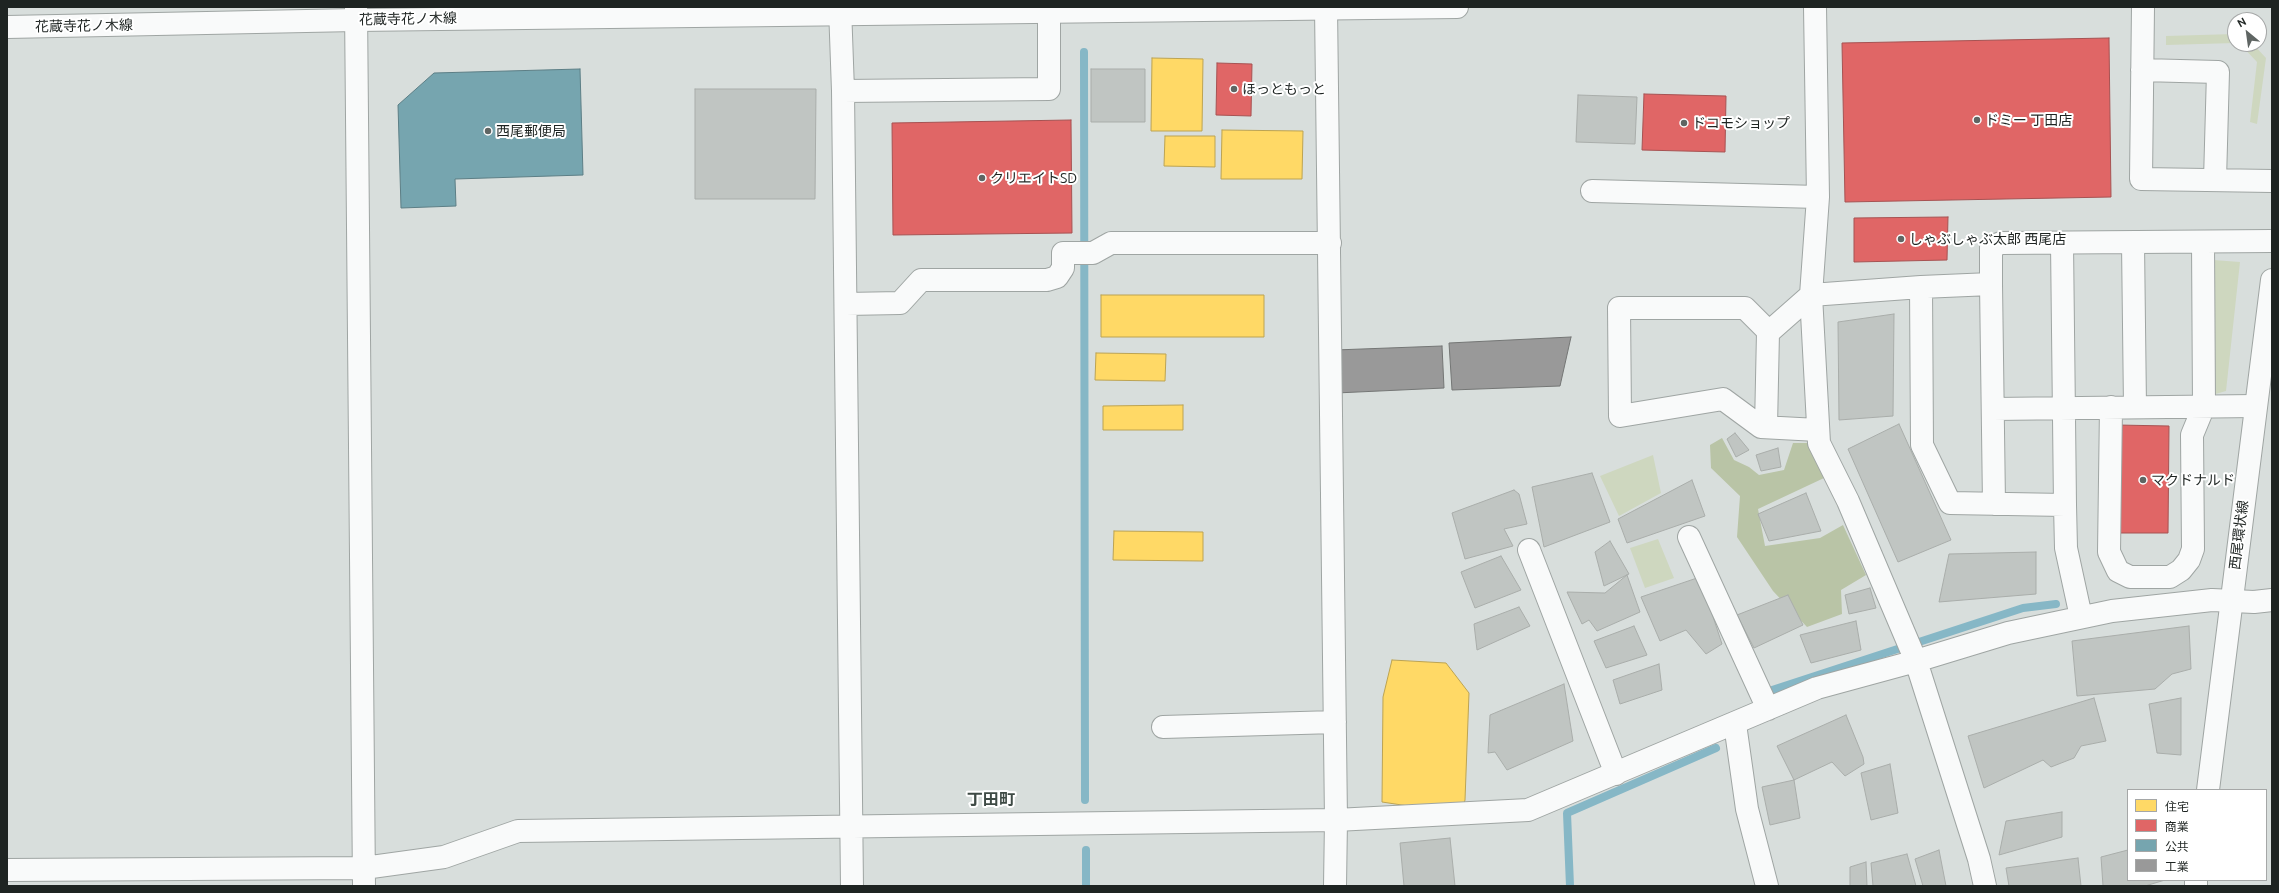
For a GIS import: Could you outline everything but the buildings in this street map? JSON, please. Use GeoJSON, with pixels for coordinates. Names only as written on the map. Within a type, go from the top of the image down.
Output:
{"type":"FeatureCollection","features":[{"type":"Feature","properties":{"kind":"street","name":"花蔵寺花ノ木線"},"geometry":{"type":"LineString","coordinates":[[7,27],[356,13],[840,11],[1049,12],[1457,7]]}},
{"type":"Feature","properties":{"kind":"street"},"geometry":{"type":"LineString","coordinates":[[1815,7],[1818,197],[1811,295],[1819,443],[1848,501],[1914,656],[1979,859],[1985,886]]}},
{"type":"Feature","properties":{"kind":"street"},"geometry":{"type":"LineString","coordinates":[[2143,7],[2141,179],[2272,181]]}},
{"type":"Feature","properties":{"kind":"street"},"geometry":{"type":"LineString","coordinates":[[1326,8],[1335,722],[1335,886]]}},
{"type":"Feature","properties":{"kind":"street"},"geometry":{"type":"LineString","coordinates":[[840,11],[843,91],[846,304],[852,886]]}},
{"type":"Feature","properties":{"kind":"street"},"geometry":{"type":"LineString","coordinates":[[843,91],[1049,89],[1049,12]]}},
{"type":"Feature","properties":{"kind":"street"},"geometry":{"type":"LineString","coordinates":[[356,13],[364,877]]}},
{"type":"Feature","properties":{"kind":"street"},"geometry":{"type":"LineString","coordinates":[[2142,70],[2218,72],[2215,180]]}},
{"type":"Feature","properties":{"kind":"street"},"geometry":{"type":"LineString","coordinates":[[1592,191],[1818,197]]}},
{"type":"Feature","properties":{"kind":"street"},"geometry":{"type":"LineString","coordinates":[[1994,504],[1991,247],[2001,243],[2272,241]]}},
{"type":"Feature","properties":{"kind":"street"},"geometry":{"type":"LineString","coordinates":[[2133,242],[2135,407]]}},
{"type":"Feature","properties":{"kind":"street"},"geometry":{"type":"LineString","coordinates":[[2111,407],[2109,552],[2118,571],[2130,576],[2170,577],[2181,570],[2189,560],[2193,549],[2192,435],[2204,406],[2203,242]]}},
{"type":"Feature","properties":{"kind":"street"},"geometry":{"type":"LineString","coordinates":[[846,304],[900,303],[921,280],[1047,280],[1057,277],[1063,268],[1064,253],[1086,253],[1112,243],[1330,243]]}},
{"type":"Feature","properties":{"kind":"street"},"geometry":{"type":"LineString","coordinates":[[2062,243],[2064,505],[2066,548],[2081,617]]}},
{"type":"Feature","properties":{"kind":"street","name":"西尾環状線"},"geometry":{"type":"LineString","coordinates":[[2208,789],[2255,406],[2270,312],[2272,280]]}},
{"type":"Feature","properties":{"kind":"street"},"geometry":{"type":"LineString","coordinates":[[1768,332],[1811,295],[1921,287],[1991,284]]}},
{"type":"Feature","properties":{"kind":"street"},"geometry":{"type":"LineString","coordinates":[[1921,287],[1922,445],[1950,503],[2064,505]]}},
{"type":"Feature","properties":{"kind":"street"},"geometry":{"type":"LineString","coordinates":[[1766,427],[1768,332],[1745,308],[1619,308],[1620,416],[1723,399],[1761,427],[1818,430]]}},
{"type":"Feature","properties":{"kind":"street"},"geometry":{"type":"LineString","coordinates":[[1993,409],[2255,406]]}},
{"type":"Feature","properties":{"kind":"street"},"geometry":{"type":"LineString","coordinates":[[1689,537],[1768,709]]}},
{"type":"Feature","properties":{"kind":"street"},"geometry":{"type":"LineString","coordinates":[[1529,550],[1616,774]]}},
{"type":"Feature","properties":{"kind":"street"},"geometry":{"type":"LineString","coordinates":[[7,870],[364,877],[444,857],[518,831],[1336,820],[1528,810],[1735,724],[1817,688],[1914,656],[2008,633],[2112,611],[2212,600],[2272,600]]}},
{"type":"Feature","properties":{"kind":"street"},"geometry":{"type":"LineString","coordinates":[[1163,727],[1335,722]]}},
{"type":"Feature","properties":{"kind":"street"},"geometry":{"type":"LineString","coordinates":[[1735,724],[1746,809],[1767,886]]}},
{"type":"Feature","properties":{"kind":"green space"},"geometry":{"type":"Polygon","coordinates":[[[2227,34],[2227,43],[2166,45],[2166,36],[2227,34]]]}},
{"type":"Feature","properties":{"kind":"green space"},"geometry":{"type":"Polygon","coordinates":[[[2248,52],[2260,52],[2266,58],[2257,124],[2250,122],[2257,62],[2248,52]]]}},
{"type":"Feature","properties":{"kind":"green space"},"geometry":{"type":"Polygon","coordinates":[[[2213,260],[2240,262],[2226,391],[2212,395],[2213,260]]]}},
{"type":"Feature","properties":{"kind":"green space"},"geometry":{"type":"Polygon","coordinates":[[[1722,438],[1734,460],[1749,467],[1759,475],[1784,470],[1793,443],[1814,443],[1824,478],[1758,509],[1765,546],[1820,538],[1843,525],[1866,575],[1841,590],[1842,614],[1807,627],[1773,591],[1737,537],[1740,496],[1711,468],[1710,445],[1722,438]]]}},
{"type":"Feature","properties":{"kind":"green space"},"geometry":{"type":"Polygon","coordinates":[[[1653,455],[1661,493],[1619,516],[1600,476],[1653,455]]]}},
{"type":"Feature","properties":{"kind":"green space"},"geometry":{"type":"Polygon","coordinates":[[[1658,539],[1674,578],[1645,588],[1630,548],[1658,539]]]}},
{"type":"Feature","properties":{"kind":"waterway"},"geometry":{"type":"LineString","coordinates":[[1084,52],[1085,800]]}},
{"type":"Feature","properties":{"kind":"waterway"},"geometry":{"type":"LineString","coordinates":[[1766,692],[2023,608],[2056,604]]}},
{"type":"Feature","properties":{"kind":"waterway"},"geometry":{"type":"LineString","coordinates":[[1570,886],[1567,813],[1716,748]]}},
{"type":"Feature","properties":{"kind":"waterway"},"geometry":{"type":"LineString","coordinates":[[1086,850],[1086,886]]}},
{"type":"Feature","properties":{"kind":"place","name":"ほっともっと"},"geometry":{"type":"Point","coordinates":[1234,89]}},
{"type":"Feature","properties":{"kind":"place","name":"ドミー 丁田店"},"geometry":{"type":"Point","coordinates":[1977,120]}},
{"type":"Feature","properties":{"kind":"place","name":"ドコモショップ"},"geometry":{"type":"Point","coordinates":[1684,123]}},
{"type":"Feature","properties":{"kind":"place","name":"西尾郵便局"},"geometry":{"type":"Point","coordinates":[488,131]}},
{"type":"Feature","properties":{"kind":"place","name":"クリエイトSD"},"geometry":{"type":"Point","coordinates":[982,178]}},
{"type":"Feature","properties":{"kind":"place","name":"しゃぶしゃぶ太郎 西尾店"},"geometry":{"type":"Point","coordinates":[1901,239]}},
{"type":"Feature","properties":{"kind":"place","name":"マクドナルド"},"geometry":{"type":"Point","coordinates":[2143,480]}},
{"type":"Feature","properties":{"kind":"district","name":"丁田町"},"geometry":{"type":"Point","coordinates":[991,800]}}]}
